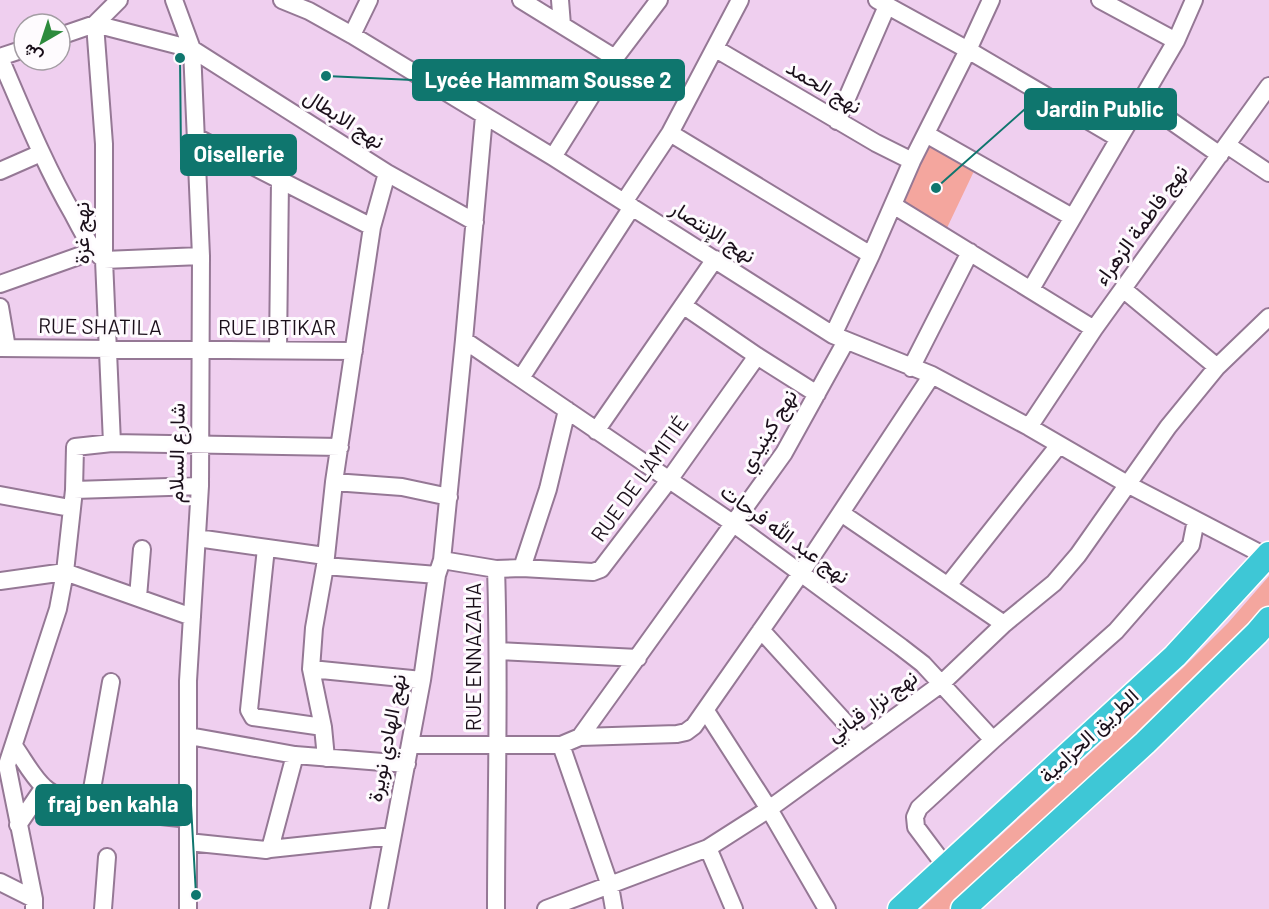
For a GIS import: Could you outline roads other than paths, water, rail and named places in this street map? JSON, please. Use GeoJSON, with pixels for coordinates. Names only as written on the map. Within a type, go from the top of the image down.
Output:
{"type":"FeatureCollection","features":[{"type":"Feature","properties":{"kind":"highway","name":"الطريق الحزامية"},"geometry":{"type":"LineString","coordinates":[[900,909],[1175,656],[1268,556]]}},
{"type":"Feature","properties":{"kind":"highway","name":"الطريق الحزامية"},"geometry":{"type":"LineString","coordinates":[[963,909],[1145,743],[1269,619]]}},
{"type":"Feature","properties":{"kind":"street"},"geometry":{"type":"LineString","coordinates":[[72,32],[95,24],[119,0]]}},
{"type":"Feature","properties":{"kind":"street","name":"شارع السلام"},"geometry":{"type":"LineString","coordinates":[[174,0],[192,49],[201,256],[200,486],[188,681],[188,909]]}},
{"type":"Feature","properties":{"kind":"street","name":"نهج الإنتصار"},"geometry":{"type":"LineString","coordinates":[[282,0],[309,11],[352,35],[553,157],[839,338],[932,375],[1029,427],[1127,484],[1268,556]]}},
{"type":"Feature","properties":{"kind":"street"},"geometry":{"type":"LineString","coordinates":[[352,35],[369,0]]}},
{"type":"Feature","properties":{"kind":"street"},"geometry":{"type":"LineString","coordinates":[[521,0],[615,58]]}},
{"type":"Feature","properties":{"kind":"street"},"geometry":{"type":"LineString","coordinates":[[560,0],[562,25]]}},
{"type":"Feature","properties":{"kind":"street"},"geometry":{"type":"LineString","coordinates":[[553,157],[615,58],[659,0]]}},
{"type":"Feature","properties":{"kind":"street","name":"نهج كينيدي"},"geometry":{"type":"LineString","coordinates":[[580,737],[784,453],[817,394],[871,255],[912,161],[969,50],[991,0]]}},
{"type":"Feature","properties":{"kind":"street"},"geometry":{"type":"LineString","coordinates":[[1100,0],[1176,41]]}},
{"type":"Feature","properties":{"kind":"street"},"geometry":{"type":"LineString","coordinates":[[1031,289],[1176,41],[1194,0]]}},
{"type":"Feature","properties":{"kind":"street"},"geometry":{"type":"LineString","coordinates":[[521,378],[670,133],[716,49],[732,3]]}},
{"type":"Feature","properties":{"kind":"street"},"geometry":{"type":"LineString","coordinates":[[837,121],[882,3],[969,50],[1118,138]]}},
{"type":"Feature","properties":{"kind":"street","name":"نهج الابطال"},"geometry":{"type":"LineString","coordinates":[[95,24],[192,49],[387,173],[475,222]]}},
{"type":"Feature","properties":{"kind":"street","name":"نهج غزة"},"geometry":{"type":"LineString","coordinates":[[95,24],[104,144],[98,256],[108,349],[112,443]]}},
{"type":"Feature","properties":{"kind":"street","name":"نهج الحمد"},"geometry":{"type":"LineString","coordinates":[[716,49],[837,121],[912,161]]}},
{"type":"Feature","properties":{"kind":"street"},"geometry":{"type":"LineString","coordinates":[[0,58],[40,153],[98,256]]}},
{"type":"Feature","properties":{"kind":"street","name":"نهج فاطمة الزهراء"},"geometry":{"type":"LineString","coordinates":[[1029,427],[1094,329],[1269,87]]}},
{"type":"Feature","properties":{"kind":"street"},"geometry":{"type":"LineString","coordinates":[[1141,100],[1223,150],[1269,173]]}},
{"type":"Feature","properties":{"kind":"street"},"geometry":{"type":"LineString","coordinates":[[475,222],[484,116]]}},
{"type":"Feature","properties":{"kind":"street"},"geometry":{"type":"LineString","coordinates":[[670,133],[871,255]]}},
{"type":"Feature","properties":{"kind":"street"},"geometry":{"type":"LineString","coordinates":[[926,134],[1072,217]]}},
{"type":"Feature","properties":{"kind":"street"},"geometry":{"type":"LineString","coordinates":[[196,137],[372,227]]}},
{"type":"Feature","properties":{"kind":"street"},"geometry":{"type":"LineString","coordinates":[[0,171],[40,153]]}},
{"type":"Feature","properties":{"kind":"street"},"geometry":{"type":"LineString","coordinates":[[326,758],[323,727],[311,669],[314,628],[372,227],[387,173]]}},
{"type":"Feature","properties":{"kind":"street"},"geometry":{"type":"LineString","coordinates":[[278,349],[280,180]]}},
{"type":"Feature","properties":{"kind":"street"},"geometry":{"type":"LineString","coordinates":[[893,205],[1094,329]]}},
{"type":"Feature","properties":{"kind":"street","name":"نهج الهادي نويرة"},"geometry":{"type":"LineString","coordinates":[[379,909],[422,680],[449,497],[475,222]]}},
{"type":"Feature","properties":{"kind":"street"},"geometry":{"type":"LineString","coordinates":[[911,368],[970,252]]}},
{"type":"Feature","properties":{"kind":"street"},"geometry":{"type":"LineString","coordinates":[[0,284],[98,256],[201,256]]}},
{"type":"Feature","properties":{"kind":"street"},"geometry":{"type":"LineString","coordinates":[[596,431],[715,260]]}},
{"type":"Feature","properties":{"kind":"street"},"geometry":{"type":"LineString","coordinates":[[1123,289],[1217,367]]}},
{"type":"Feature","properties":{"kind":"street"},"geometry":{"type":"LineString","coordinates":[[684,306],[817,394]]}},
{"type":"Feature","properties":{"kind":"street"},"geometry":{"type":"LineString","coordinates":[[0,307],[4,348]]}},
{"type":"Feature","properties":{"kind":"street","name":"نهج نزار قباني"},"geometry":{"type":"LineString","coordinates":[[546,909],[708,848],[769,809],[941,684],[1004,624],[1054,582],[1078,555],[1168,427],[1217,367],[1269,317]]}},
{"type":"Feature","properties":{"kind":"street","name":"نهج عبد الله فرحات"},"geometry":{"type":"LineString","coordinates":[[464,340],[734,524],[902,647],[922,664],[993,740]]}},
{"type":"Feature","properties":{"kind":"street","name":"RUE SHATILA"},"geometry":{"type":"LineString","coordinates":[[4,348],[200,351]]}},
{"type":"Feature","properties":{"kind":"street","name":"RUE IBTIKAR"},"geometry":{"type":"LineString","coordinates":[[200,351],[278,349],[354,351]]}},
{"type":"Feature","properties":{"kind":"street","name":"RUE DE L'AMITIÉ"},"geometry":{"type":"LineString","coordinates":[[197,538],[292,550],[325,561],[439,568],[522,568],[593,572],[602,569],[669,480],[757,356]]}},
{"type":"Feature","properties":{"kind":"street"},"geometry":{"type":"LineString","coordinates":[[410,745],[561,746],[580,737],[686,732],[706,711],[801,573],[932,375]]}},
{"type":"Feature","properties":{"kind":"street"},"geometry":{"type":"LineString","coordinates":[[522,568],[548,489],[567,410]]}},
{"type":"Feature","properties":{"kind":"street"},"geometry":{"type":"LineString","coordinates":[[34,904],[7,765],[58,609],[65,572],[70,508],[74,490],[75,447],[112,443],[200,443],[340,447]]}},
{"type":"Feature","properties":{"kind":"street"},"geometry":{"type":"LineString","coordinates":[[949,584],[1059,445]]}},
{"type":"Feature","properties":{"kind":"street"},"geometry":{"type":"LineString","coordinates":[[334,482],[402,487],[449,497]]}},
{"type":"Feature","properties":{"kind":"street"},"geometry":{"type":"LineString","coordinates":[[74,490],[200,486]]}},
{"type":"Feature","properties":{"kind":"street"},"geometry":{"type":"LineString","coordinates":[[0,495],[70,508]]}},
{"type":"Feature","properties":{"kind":"street"},"geometry":{"type":"LineString","coordinates":[[841,513],[949,584],[1004,624]]}},
{"type":"Feature","properties":{"kind":"street"},"geometry":{"type":"LineString","coordinates":[[946,867],[916,827],[915,817],[920,808],[1116,631],[1191,545],[1196,520]]}},
{"type":"Feature","properties":{"kind":"street"},"geometry":{"type":"LineString","coordinates":[[266,548],[249,710],[253,717],[323,727]]}},
{"type":"Feature","properties":{"kind":"street"},"geometry":{"type":"LineString","coordinates":[[138,597],[142,549]]}},
{"type":"Feature","properties":{"kind":"street","name":"RUE ENNAZAHA"},"geometry":{"type":"LineString","coordinates":[[496,569],[499,651],[496,746],[496,909]]}},
{"type":"Feature","properties":{"kind":"street"},"geometry":{"type":"LineString","coordinates":[[0,581],[65,572],[192,617]]}},
{"type":"Feature","properties":{"kind":"street"},"geometry":{"type":"LineString","coordinates":[[761,630],[862,741]]}},
{"type":"Feature","properties":{"kind":"street"},"geometry":{"type":"LineString","coordinates":[[499,651],[638,658]]}},
{"type":"Feature","properties":{"kind":"street"},"geometry":{"type":"LineString","coordinates":[[311,669],[422,680]]}},
{"type":"Feature","properties":{"kind":"street"},"geometry":{"type":"LineString","coordinates":[[89,806],[111,682]]}},
{"type":"Feature","properties":{"kind":"street"},"geometry":{"type":"LineString","coordinates":[[706,711],[769,809],[827,909]]}},
{"type":"Feature","properties":{"kind":"street"},"geometry":{"type":"LineString","coordinates":[[0,734],[16,742],[44,787],[65,800],[89,806],[188,819]]}},
{"type":"Feature","properties":{"kind":"street"},"geometry":{"type":"LineString","coordinates":[[189,736],[326,758],[407,764]]}},
{"type":"Feature","properties":{"kind":"street"},"geometry":{"type":"LineString","coordinates":[[561,746],[610,886],[614,909]]}},
{"type":"Feature","properties":{"kind":"street"},"geometry":{"type":"LineString","coordinates":[[270,849],[295,754]]}},
{"type":"Feature","properties":{"kind":"street"},"geometry":{"type":"LineString","coordinates":[[18,825],[44,787]]}},
{"type":"Feature","properties":{"kind":"street"},"geometry":{"type":"LineString","coordinates":[[188,842],[266,850],[392,836]]}},
{"type":"Feature","properties":{"kind":"street"},"geometry":{"type":"LineString","coordinates":[[708,848],[734,909]]}},
{"type":"Feature","properties":{"kind":"street"},"geometry":{"type":"LineString","coordinates":[[103,909],[107,857]]}},
{"type":"Feature","properties":{"kind":"street"},"geometry":{"type":"LineString","coordinates":[[0,882],[34,904]]}},
{"type":"Feature","properties":{"kind":"place","name":"Oisellerie"},"geometry":{"type":"Point","coordinates":[180,58]}},
{"type":"Feature","properties":{"kind":"place","name":"Lycée Hammam Sousse 2"},"geometry":{"type":"Point","coordinates":[326,76]}},
{"type":"Feature","properties":{"kind":"place","name":"Jardin Public"},"geometry":{"type":"Point","coordinates":[936,188]}},
{"type":"Feature","properties":{"kind":"place","name":"fraj ben kahla"},"geometry":{"type":"Point","coordinates":[196,895]}}]}
